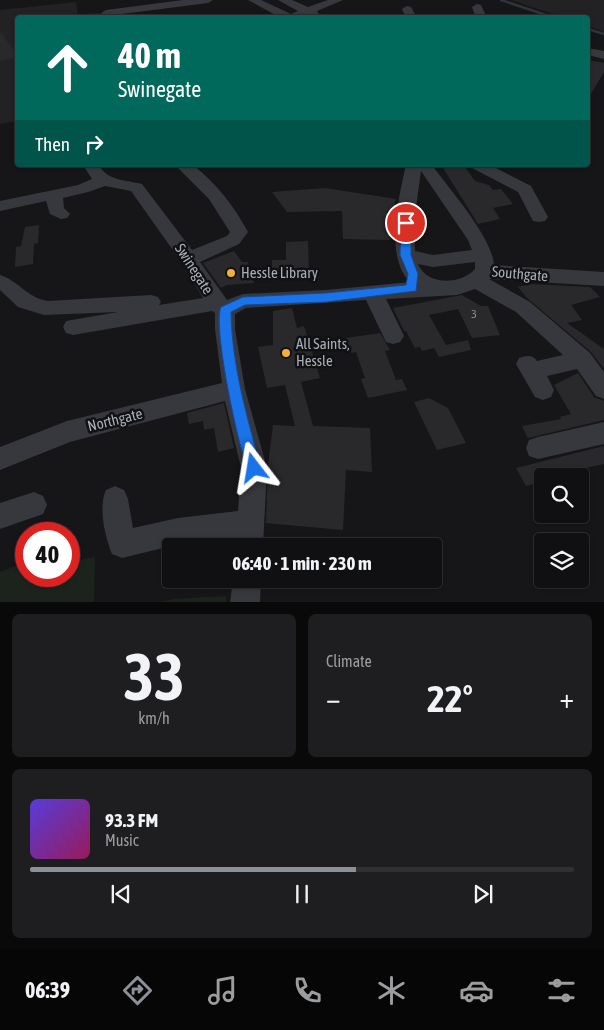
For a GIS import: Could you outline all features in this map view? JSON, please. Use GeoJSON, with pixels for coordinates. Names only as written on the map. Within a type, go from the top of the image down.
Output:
{"type":"FeatureCollection","features":[{"type":"Feature","properties":{"kind":"street"},"geometry":{"type":"LineString","coordinates":[[106,13],[208,0]]}},
{"type":"Feature","properties":{"kind":"street"},"geometry":{"type":"LineString","coordinates":[[253,0],[287,15]]}},
{"type":"Feature","properties":{"kind":"street"},"geometry":{"type":"LineString","coordinates":[[283,0],[315,15]]}},
{"type":"Feature","properties":{"kind":"street"},"geometry":{"type":"LineString","coordinates":[[297,15],[338,0]]}},
{"type":"Feature","properties":{"kind":"street"},"geometry":{"type":"LineString","coordinates":[[477,7],[481,15]]}},
{"type":"Feature","properties":{"kind":"street"},"geometry":{"type":"LineString","coordinates":[[590,52],[604,55]]}},
{"type":"Feature","properties":{"kind":"street"},"geometry":{"type":"LineString","coordinates":[[0,206],[82,189],[103,181],[92,171],[91,167]]}},
{"type":"Feature","properties":{"kind":"street"},"geometry":{"type":"LineString","coordinates":[[185,167],[214,195],[235,223],[239,232],[233,240],[189,259]]}},
{"type":"Feature","properties":{"kind":"street"},"geometry":{"type":"LineString","coordinates":[[412,281],[406,255],[409,192],[414,167]]}},
{"type":"Feature","properties":{"kind":"street"},"geometry":{"type":"LineString","coordinates":[[425,167],[476,239],[482,269]]}},
{"type":"Feature","properties":{"kind":"street"},"geometry":{"type":"LineString","coordinates":[[482,167],[525,189],[539,217]]}},
{"type":"Feature","properties":{"kind":"street","name":"Swinegate"},"geometry":{"type":"LineString","coordinates":[[103,181],[136,187],[189,259],[220,307],[234,389],[254,468],[250,535]]}},
{"type":"Feature","properties":{"kind":"street"},"geometry":{"type":"LineString","coordinates":[[409,192],[445,194]]}},
{"type":"Feature","properties":{"kind":"street"},"geometry":{"type":"LineString","coordinates":[[54,195],[56,210],[61,214]]}},
{"type":"Feature","properties":{"kind":"street"},"geometry":{"type":"LineString","coordinates":[[406,255],[482,269],[582,359],[604,389]]}},
{"type":"Feature","properties":{"kind":"street","name":"Southgate"},"geometry":{"type":"LineString","coordinates":[[73,327],[220,307],[243,301],[373,293],[412,281],[457,288],[482,269],[518,276],[604,279]]}},
{"type":"Feature","properties":{"kind":"street"},"geometry":{"type":"LineString","coordinates":[[0,282],[5,283],[21,299],[38,308],[52,309],[145,298]]}},
{"type":"Feature","properties":{"kind":"street"},"geometry":{"type":"LineString","coordinates":[[373,293],[393,336]]}},
{"type":"Feature","properties":{"kind":"street"},"geometry":{"type":"LineString","coordinates":[[534,375],[582,359]]}},
{"type":"Feature","properties":{"kind":"street","name":"Northgate"},"geometry":{"type":"LineString","coordinates":[[0,459],[67,432],[234,389]]}},
{"type":"Feature","properties":{"kind":"street"},"geometry":{"type":"LineString","coordinates":[[538,448],[604,433]]}},
{"type":"Feature","properties":{"kind":"street"},"geometry":{"type":"LineString","coordinates":[[115,499],[122,544],[178,532],[250,535]]}},
{"type":"Feature","properties":{"kind":"street"},"geometry":{"type":"LineString","coordinates":[[0,516],[34,505]]}},
{"type":"Feature","properties":{"kind":"street"},"geometry":{"type":"LineString","coordinates":[[245,602],[246,588]]}},
{"type":"Feature","properties":{"kind":"shaded area"},"geometry":{"type":"Polygon","coordinates":[[[511,0],[604,0],[604,32],[590,27],[590,15],[556,15],[511,0]]]}},
{"type":"Feature","properties":{"kind":"shaded area"},"geometry":{"type":"Polygon","coordinates":[[[76,2],[78,14],[101,13],[102,15],[15,15],[15,121],[0,124],[0,10],[76,2]]]}},
{"type":"Feature","properties":{"kind":"shaded area"},"geometry":{"type":"Polygon","coordinates":[[[95,557],[94,602],[0,602],[0,572],[15,566],[15,587],[80,587],[80,560],[95,557]]]}},
{"type":"Feature","properties":{"kind":"shaded area"},"geometry":{"type":"Polygon","coordinates":[[[226,596],[226,602],[159,602],[175,599],[226,596]]]}},
{"type":"Feature","properties":{"kind":"building"},"geometry":{"type":"Polygon","coordinates":[[[0,31],[15,52],[15,58],[0,61],[0,31]]]}},
{"type":"Feature","properties":{"kind":"building"},"geometry":{"type":"Polygon","coordinates":[[[590,60],[604,63],[604,72],[590,96],[590,60]]]}},
{"type":"Feature","properties":{"kind":"building"},"geometry":{"type":"Polygon","coordinates":[[[465,167],[475,181],[489,185],[493,190],[501,189],[513,204],[493,208],[500,219],[478,224],[443,168],[465,167]]]}},
{"type":"Feature","properties":{"kind":"building"},"geometry":{"type":"Polygon","coordinates":[[[325,188],[396,199],[392,212],[387,211],[390,240],[343,239],[342,211],[287,212],[272,192],[325,188]]]}},
{"type":"Feature","properties":{"kind":"building"},"geometry":{"type":"Polygon","coordinates":[[[39,225],[38,243],[34,244],[33,264],[15,267],[16,247],[21,246],[25,227],[39,225]]]}},
{"type":"Feature","properties":{"kind":"building"},"geometry":{"type":"Polygon","coordinates":[[[308,241],[309,277],[272,277],[272,260],[286,260],[286,242],[308,241]]]}},
{"type":"Feature","properties":{"kind":"building","name":"Hessle Library"},"geometry":{"type":"Polygon","coordinates":[[[234,251],[242,262],[248,262],[254,283],[227,285],[221,288],[203,263],[234,251]]]}},
{"type":"Feature","properties":{"kind":"building"},"geometry":{"type":"Polygon","coordinates":[[[530,284],[590,287],[600,297],[571,305],[582,320],[567,323],[604,349],[604,369],[591,352],[527,298],[518,287],[530,284]]]}},
{"type":"Feature","properties":{"kind":"building"},"geometry":{"type":"Polygon","coordinates":[[[462,295],[481,306],[488,306],[500,335],[472,338],[458,309],[429,315],[446,345],[468,340],[471,350],[439,357],[434,348],[422,351],[420,347],[415,348],[393,308],[462,295]]]}},
{"type":"Feature","properties":{"kind":"building"},"geometry":{"type":"Polygon","coordinates":[[[292,308],[297,328],[304,326],[320,378],[301,382],[313,426],[370,428],[372,472],[346,470],[343,530],[266,523],[268,465],[273,425],[295,426],[285,385],[267,388],[258,347],[273,345],[273,311],[292,308]]]}},
{"type":"Feature","properties":{"kind":"building"},"geometry":{"type":"Polygon","coordinates":[[[380,333],[390,350],[385,351],[396,380],[402,379],[407,390],[368,398],[361,379],[365,378],[356,352],[351,353],[346,338],[380,333]]]}},
{"type":"Feature","properties":{"kind":"building"},"geometry":{"type":"Polygon","coordinates":[[[578,373],[594,397],[604,401],[604,420],[528,438],[522,426],[561,419],[560,417],[571,414],[554,385],[578,373]]]}},
{"type":"Feature","properties":{"kind":"building"},"geometry":{"type":"Polygon","coordinates":[[[429,398],[448,408],[466,443],[437,450],[414,402],[429,398]]]}},
{"type":"Feature","properties":{"kind":"building"},"geometry":{"type":"Polygon","coordinates":[[[224,403],[234,448],[218,452],[214,428],[204,430],[203,421],[189,424],[187,413],[224,403]]]}},
{"type":"Feature","properties":{"kind":"building"},"geometry":{"type":"Polygon","coordinates":[[[604,446],[604,464],[586,468],[534,468],[534,484],[526,486],[516,468],[604,446]]]}},
{"type":"Feature","properties":{"kind":"waterway"},"geometry":{"type":"LineString","coordinates":[[501,0],[546,15]]}},
{"type":"Feature","properties":{"kind":"waterway"},"geometry":{"type":"LineString","coordinates":[[590,30],[604,34]]}},
{"type":"Feature","properties":{"kind":"place","name":"Hessle Library"},"geometry":{"type":"Point","coordinates":[231,273]}},
{"type":"Feature","properties":{"kind":"place","name":"All Saints, Hessle"},"geometry":{"type":"Point","coordinates":[286,353]}},
{"type":"Feature","properties":{"kind":"route"},"geometry":{"type":"LineString","coordinates":[[254,468],[234,389],[225,329],[225,310],[243,301],[326,298],[412,289],[413,274],[406,255],[406,223]]}}]}
